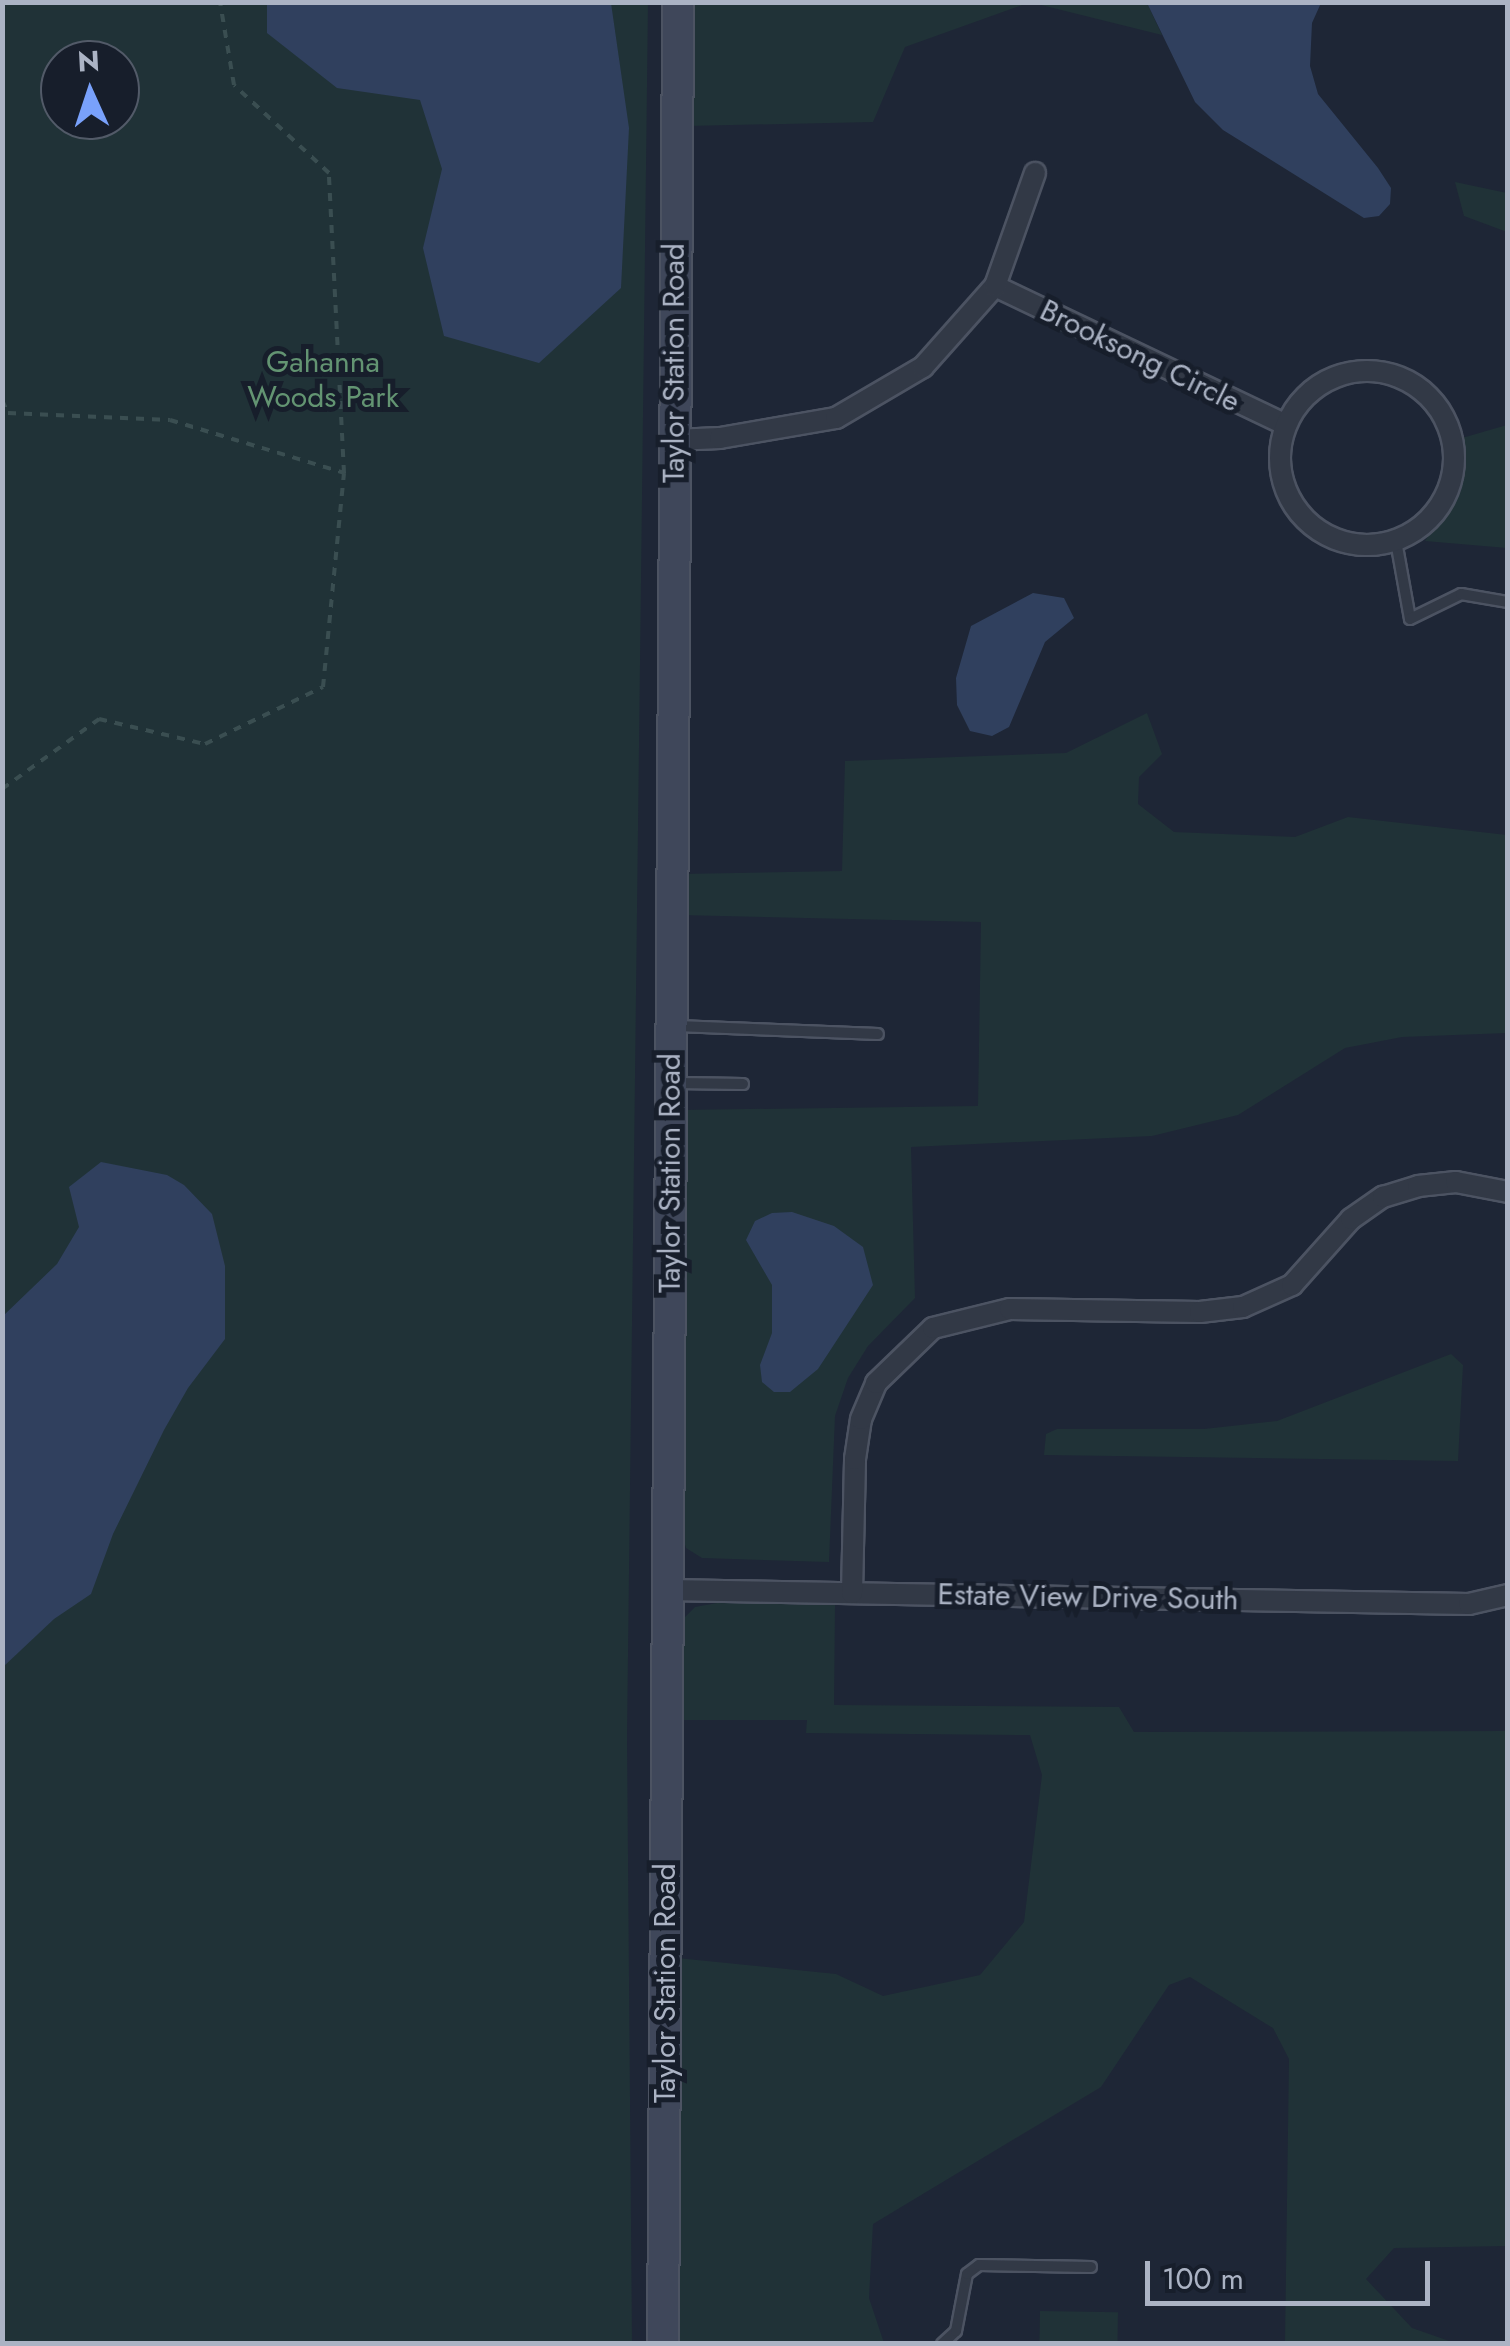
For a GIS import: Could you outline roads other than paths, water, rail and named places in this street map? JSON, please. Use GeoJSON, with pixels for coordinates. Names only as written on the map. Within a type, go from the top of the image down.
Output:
{"type":"FeatureCollection","features":[{"type":"Feature","properties":{"kind":"main road","name":"Taylor Station Road"},"geometry":{"type":"LineString","coordinates":[[663,2344],[678,2]]}},
{"type":"Feature","properties":{"kind":"street"},"geometry":{"type":"LineString","coordinates":[[674,440],[720,438],[836,418],[923,367],[995,286],[1036,173]]}},
{"type":"Feature","properties":{"kind":"street","name":"Brooksong Circle"},"geometry":{"type":"LineString","coordinates":[[995,286],[1286,425]]}},
{"type":"Feature","properties":{"kind":"street"},"geometry":{"type":"LineString","coordinates":[[1351,372],[1394,375],[1430,398],[1451,436],[1452,478],[1432,516],[1396,540],[1352,544],[1312,526],[1296,510],[1280,468],[1286,425],[1312,390],[1351,372]]}},
{"type":"Feature","properties":{"kind":"street"},"geometry":{"type":"LineString","coordinates":[[852,1594],[855,1459],[861,1420],[876,1383],[933,1328],[1010,1309],[1200,1312],[1243,1307],[1292,1285],[1351,1219],[1383,1197],[1418,1186],[1456,1182],[1508,1192]]}},
{"type":"Feature","properties":{"kind":"street","name":"Estate View Drive South"},"geometry":{"type":"LineString","coordinates":[[667,1590],[1469,1604],[1508,1595]]}},
{"type":"Feature","properties":{"kind":"lane"},"geometry":{"type":"LineString","coordinates":[[1396,540],[1410,619],[1462,594],[1508,602]]}},
{"type":"Feature","properties":{"kind":"lane"},"geometry":{"type":"LineString","coordinates":[[671,1026],[878,1034]]}},
{"type":"Feature","properties":{"kind":"lane"},"geometry":{"type":"LineString","coordinates":[[671,1083],[744,1084]]}},
{"type":"Feature","properties":{"kind":"lane"},"geometry":{"type":"LineString","coordinates":[[942,2344],[956,2331],[967,2274],[978,2265],[1092,2267]]}},
{"type":"Feature","properties":{"kind":"water"},"geometry":{"type":"Polygon","coordinates":[[[267,3],[611,3],[629,128],[621,288],[539,363],[444,336],[423,248],[442,169],[420,100],[337,88],[267,33],[267,3]]]}},
{"type":"Feature","properties":{"kind":"water"},"geometry":{"type":"Polygon","coordinates":[[[1147,3],[1321,3],[1312,23],[1310,66],[1318,94],[1378,168],[1391,188],[1390,204],[1379,216],[1364,218],[1223,130],[1195,102],[1147,3]]]}},
{"type":"Feature","properties":{"kind":"water"},"geometry":{"type":"Polygon","coordinates":[[[1033,593],[1064,598],[1074,618],[1045,642],[1009,727],[992,736],[970,731],[957,705],[956,678],[971,626],[1033,593]]]}},
{"type":"Feature","properties":{"kind":"water"},"geometry":{"type":"Polygon","coordinates":[[[101,1162],[167,1175],[184,1185],[212,1214],[225,1266],[225,1339],[188,1388],[164,1430],[113,1534],[91,1594],[54,1619],[3,1667],[3,1316],[57,1264],[79,1227],[69,1187],[101,1162]]]}},
{"type":"Feature","properties":{"kind":"water"},"geometry":{"type":"Polygon","coordinates":[[[792,1212],[834,1226],[863,1247],[873,1285],[818,1369],[790,1392],[774,1392],[762,1382],[760,1365],[772,1333],[772,1285],[746,1240],[755,1221],[772,1213],[792,1212]]]}},
{"type":"Feature","properties":{"kind":"park label","name":"Gahanna Woods Park"},"geometry":{"type":"Point","coordinates":[323,379]}}]}
